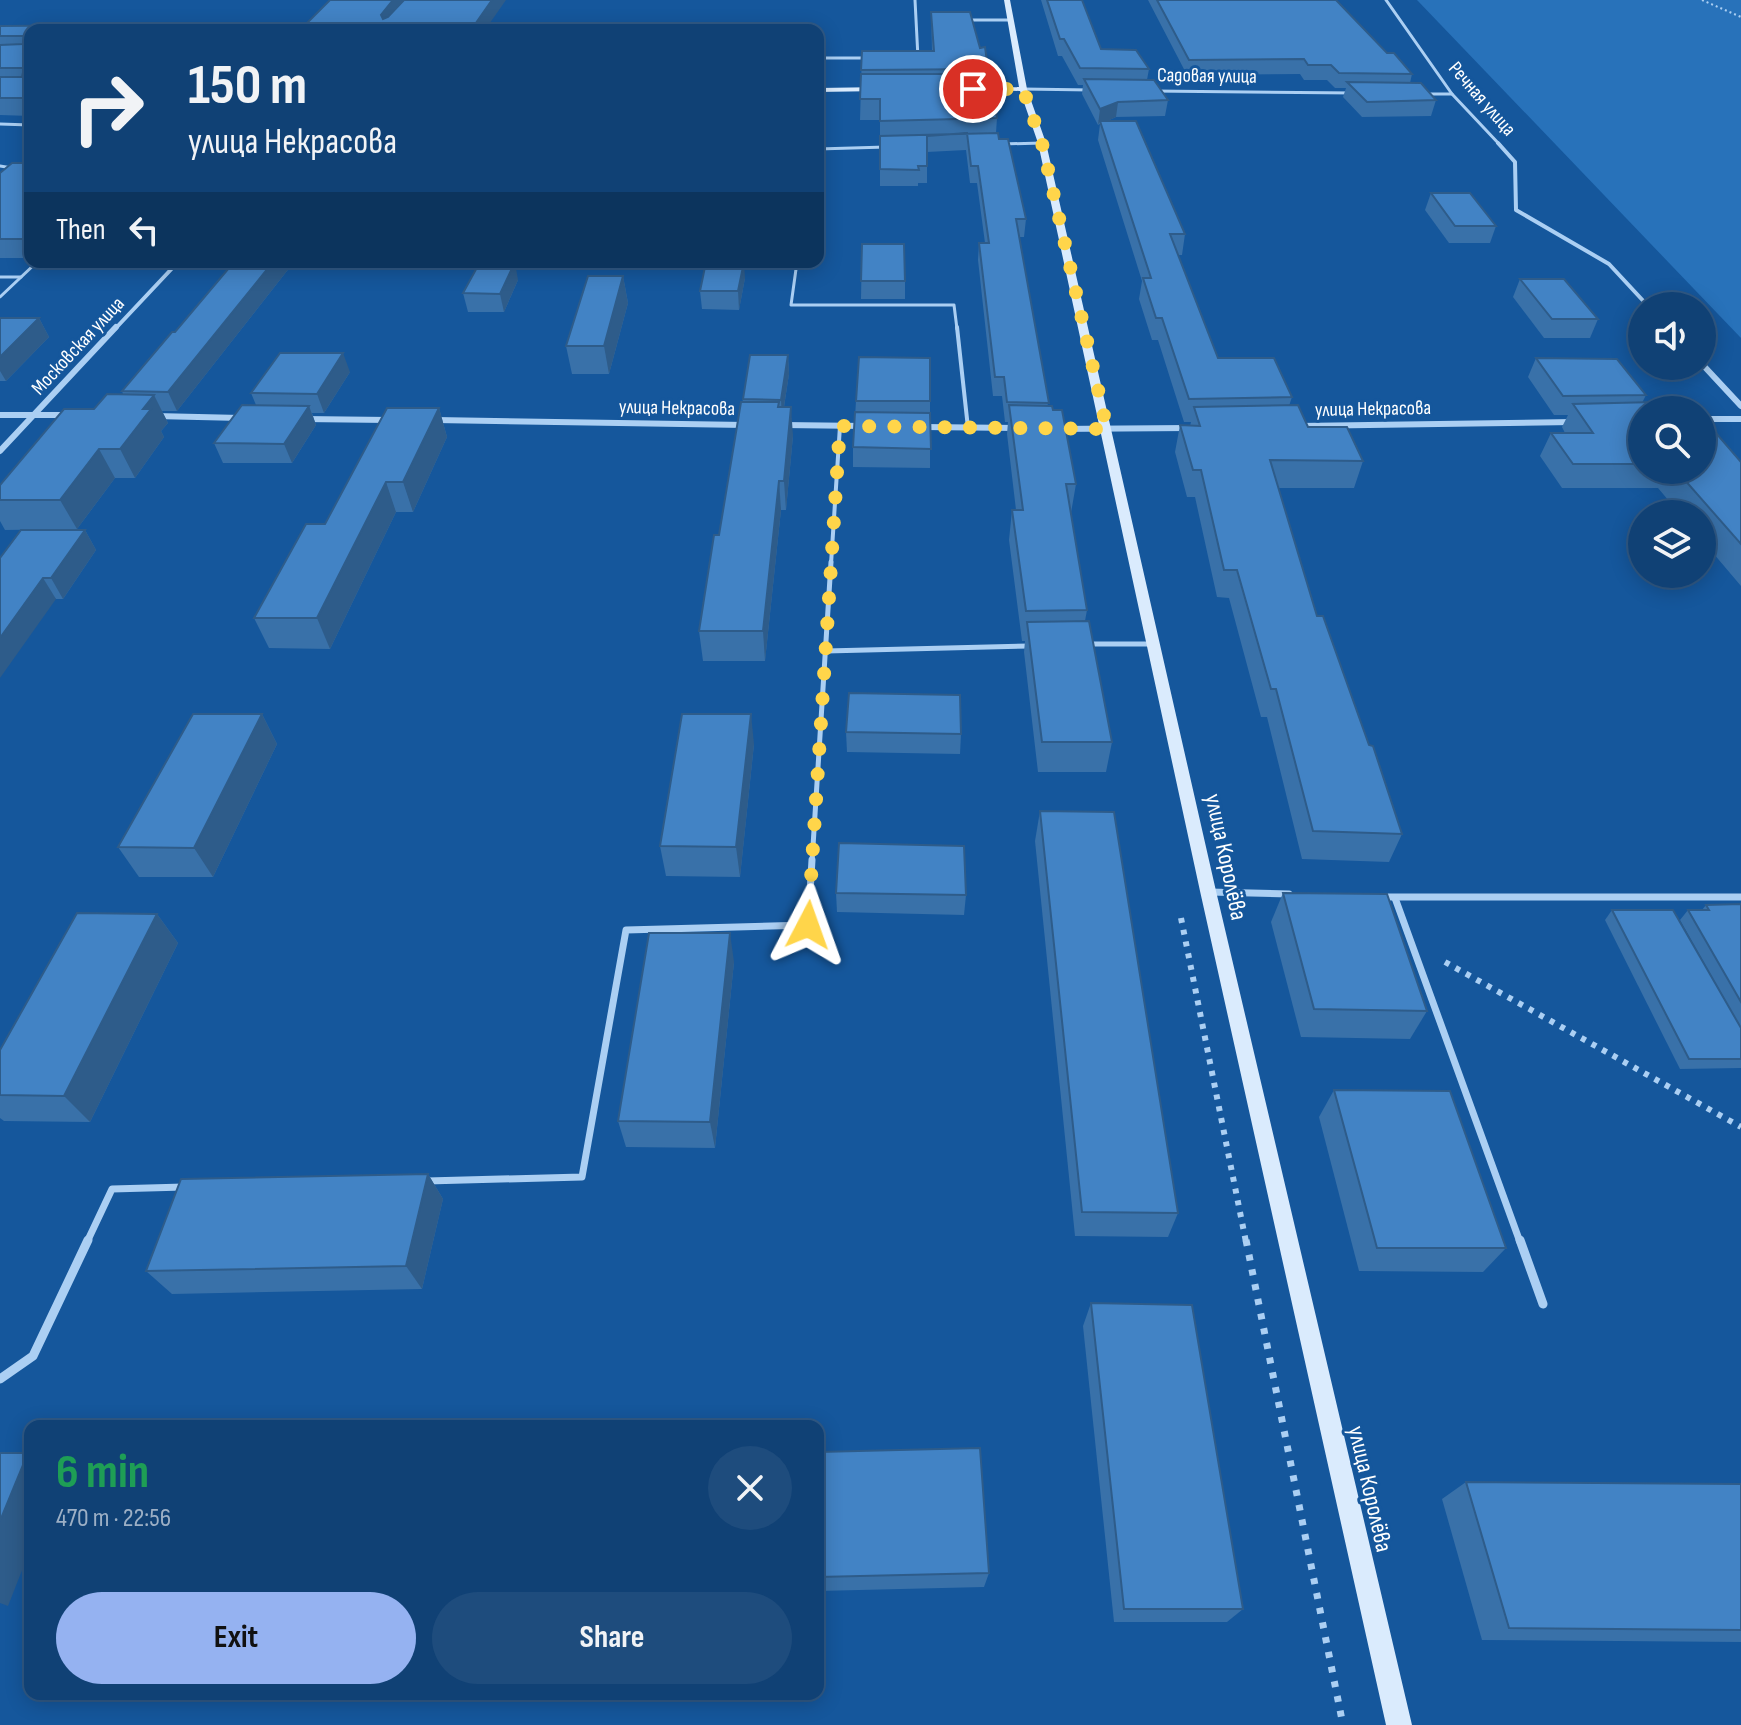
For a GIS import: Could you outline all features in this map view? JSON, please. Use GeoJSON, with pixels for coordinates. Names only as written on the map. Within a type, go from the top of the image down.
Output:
{"type":"FeatureCollection","features":[{"type":"Feature","properties":{"kind":"street","name":"улица Королёва"},"geometry":{"type":"LineString","coordinates":[[1007,0],[1023,89],[1042,143],[1208,891],[1399,1725]]}},
{"type":"Feature","properties":{"kind":"street","name":"Речная улица"},"geometry":{"type":"LineString","coordinates":[[1386,0],[1452,94],[1515,162],[1516,210],[1609,264],[1635,292]]}},
{"type":"Feature","properties":{"kind":"street"},"geometry":{"type":"LineString","coordinates":[[824,90],[895,89]]}},
{"type":"Feature","properties":{"kind":"street"},"geometry":{"type":"LineString","coordinates":[[957,89],[1105,91]]}},
{"type":"Feature","properties":{"kind":"street","name":"Садовая улица"},"geometry":{"type":"LineString","coordinates":[[1152,91],[1357,93]]}},
{"type":"Feature","properties":{"kind":"street"},"geometry":{"type":"LineString","coordinates":[[1421,94],[1452,94]]}},
{"type":"Feature","properties":{"kind":"street","name":"Московская улица"},"geometry":{"type":"LineString","coordinates":[[0,451],[172,268]]}},
{"type":"Feature","properties":{"kind":"street"},"geometry":{"type":"LineString","coordinates":[[1716,379],[1741,406]]}},
{"type":"Feature","properties":{"kind":"street"},"geometry":{"type":"LineString","coordinates":[[0,415],[77,415]]}},
{"type":"Feature","properties":{"kind":"street"},"geometry":{"type":"LineString","coordinates":[[140,416],[250,418]]}},
{"type":"Feature","properties":{"kind":"street"},"geometry":{"type":"LineString","coordinates":[[297,418],[392,420]]}},
{"type":"Feature","properties":{"kind":"street"},"geometry":{"type":"LineString","coordinates":[[1716,419],[1741,419]]}},
{"type":"Feature","properties":{"kind":"street","name":"улица Некрасова"},"geometry":{"type":"LineString","coordinates":[[424,420],[748,425]]}},
{"type":"Feature","properties":{"kind":"street","name":"улица Некрасова"},"geometry":{"type":"LineString","coordinates":[[1291,426],[1578,422]]}},
{"type":"Feature","properties":{"kind":"street"},"geometry":{"type":"LineString","coordinates":[[779,425],[872,426]]}},
{"type":"Feature","properties":{"kind":"street"},"geometry":{"type":"LineString","coordinates":[[920,427],[1026,428]]}},
{"type":"Feature","properties":{"kind":"street"},"geometry":{"type":"LineString","coordinates":[[1041,429],[1195,428]]}},
{"type":"Feature","properties":{"kind":"lane"},"geometry":{"type":"LineString","coordinates":[[915,0],[918,58]]}},
{"type":"Feature","properties":{"kind":"lane"},"geometry":{"type":"LineString","coordinates":[[915,20],[929,20]]}},
{"type":"Feature","properties":{"kind":"lane"},"geometry":{"type":"LineString","coordinates":[[957,20],[1011,20]]}},
{"type":"Feature","properties":{"kind":"lane"},"geometry":{"type":"LineString","coordinates":[[824,58],[875,58]]}},
{"type":"Feature","properties":{"kind":"lane"},"geometry":{"type":"LineString","coordinates":[[0,124],[24,125]]}},
{"type":"Feature","properties":{"kind":"lane"},"geometry":{"type":"LineString","coordinates":[[993,144],[1042,143]]}},
{"type":"Feature","properties":{"kind":"lane"},"geometry":{"type":"LineString","coordinates":[[824,149],[898,147]]}},
{"type":"Feature","properties":{"kind":"lane"},"geometry":{"type":"LineString","coordinates":[[0,166],[24,170]]}},
{"type":"Feature","properties":{"kind":"lane"},"geometry":{"type":"LineString","coordinates":[[0,297],[31,268]]}},
{"type":"Feature","properties":{"kind":"lane"},"geometry":{"type":"LineString","coordinates":[[796,268],[791,305],[954,305],[968,428]]}},
{"type":"Feature","properties":{"kind":"lane"},"geometry":{"type":"LineString","coordinates":[[0,277],[21,277]]}},
{"type":"Feature","properties":{"kind":"lane"},"geometry":{"type":"LineString","coordinates":[[410,1181],[582,1177],[626,930],[808,925],[840,426]]}},
{"type":"Feature","properties":{"kind":"lane"},"geometry":{"type":"LineString","coordinates":[[1080,644],[1155,644]]}},
{"type":"Feature","properties":{"kind":"lane"},"geometry":{"type":"LineString","coordinates":[[826,651],[1034,645]]}},
{"type":"Feature","properties":{"kind":"lane"},"geometry":{"type":"LineString","coordinates":[[1208,891],[1302,895]]}},
{"type":"Feature","properties":{"kind":"lane"},"geometry":{"type":"LineString","coordinates":[[1364,897],[1741,897]]}},
{"type":"Feature","properties":{"kind":"lane"},"geometry":{"type":"LineString","coordinates":[[1395,898],[1543,1304]]}},
{"type":"Feature","properties":{"kind":"lane"},"geometry":{"type":"LineString","coordinates":[[1660,898],[1667,911]]}},
{"type":"Feature","properties":{"kind":"lane"},"geometry":{"type":"LineString","coordinates":[[0,1379],[33,1356],[112,1189],[190,1187]]}},
{"type":"Feature","properties":{"kind":"path"},"geometry":{"type":"LineString","coordinates":[[1702,0],[1741,17]]}},
{"type":"Feature","properties":{"kind":"path"},"geometry":{"type":"LineString","coordinates":[[1412,944],[1741,1127]]}},
{"type":"Feature","properties":{"kind":"shaded area"},"geometry":{"type":"Polygon","coordinates":[[[1417,0],[1741,0],[1741,338],[1716,312],[1716,292],[1697,292],[1417,0]]]}},
{"type":"Feature","properties":{"kind":"building"},"geometry":{"type":"Polygon","coordinates":[[[330,0],[393,0],[381,15],[383,19],[404,0],[492,0],[475,24],[306,24],[330,0]]]}},
{"type":"Feature","properties":{"kind":"building"},"geometry":{"type":"Polygon","coordinates":[[[1047,0],[1082,0],[1101,49],[1136,50],[1149,69],[1080,68],[1064,39],[1060,39],[1047,0]]]}},
{"type":"Feature","properties":{"kind":"building"},"geometry":{"type":"Polygon","coordinates":[[[1157,0],[1336,0],[1387,53],[1394,53],[1412,74],[1339,73],[1331,65],[1308,65],[1304,59],[1189,60],[1157,0]]]}},
{"type":"Feature","properties":{"kind":"building"},"geometry":{"type":"Polygon","coordinates":[[[931,12],[970,12],[980,48],[985,47],[988,69],[861,70],[862,51],[934,51],[931,12]]]}},
{"type":"Feature","properties":{"kind":"building"},"geometry":{"type":"Polygon","coordinates":[[[0,26],[24,26],[24,37],[0,36],[0,26]]]}},
{"type":"Feature","properties":{"kind":"building"},"geometry":{"type":"Polygon","coordinates":[[[23,44],[24,68],[0,68],[0,45],[23,44]]]}},
{"type":"Feature","properties":{"kind":"building"},"geometry":{"type":"Polygon","coordinates":[[[24,68],[24,98],[0,98],[0,77],[22,77],[24,68]]]}},
{"type":"Feature","properties":{"kind":"building"},"geometry":{"type":"Polygon","coordinates":[[[861,74],[990,74],[997,118],[880,121],[880,99],[860,99],[861,74]]]}},
{"type":"Feature","properties":{"kind":"building"},"geometry":{"type":"Polygon","coordinates":[[[1084,79],[1154,80],[1168,100],[1118,102],[1100,109],[1084,79]]]}},
{"type":"Feature","properties":{"kind":"building"},"geometry":{"type":"Polygon","coordinates":[[[1347,82],[1421,83],[1436,100],[1367,102],[1347,82]]]}},
{"type":"Feature","properties":{"kind":"building"},"geometry":{"type":"Polygon","coordinates":[[[1100,121],[1136,121],[1185,234],[1170,234],[1218,358],[1274,358],[1292,397],[1189,399],[1162,318],[1156,318],[1143,278],[1151,278],[1100,121]]]}},
{"type":"Feature","properties":{"kind":"building"},"geometry":{"type":"Polygon","coordinates":[[[998,133],[999,139],[1008,139],[1026,219],[1016,219],[1049,403],[1007,402],[1004,377],[995,377],[979,243],[989,243],[978,166],[971,166],[967,134],[998,133]]]}},
{"type":"Feature","properties":{"kind":"building"},"geometry":{"type":"Polygon","coordinates":[[[951,134],[927,136],[927,166],[918,166],[919,170],[880,169],[880,136],[951,134]]]}},
{"type":"Feature","properties":{"kind":"building"},"geometry":{"type":"Polygon","coordinates":[[[12,163],[24,163],[24,239],[0,239],[0,173],[12,163]]]}},
{"type":"Feature","properties":{"kind":"building"},"geometry":{"type":"Polygon","coordinates":[[[1431,193],[1470,193],[1496,226],[1455,226],[1431,193]]]}},
{"type":"Feature","properties":{"kind":"building"},"geometry":{"type":"Polygon","coordinates":[[[862,244],[904,244],[905,281],[861,281],[862,244]]]}},
{"type":"Feature","properties":{"kind":"building"},"geometry":{"type":"Polygon","coordinates":[[[229,268],[268,268],[168,392],[122,391],[229,268]]]}},
{"type":"Feature","properties":{"kind":"building"},"geometry":{"type":"Polygon","coordinates":[[[477,268],[512,268],[500,294],[463,293],[477,268]]]}},
{"type":"Feature","properties":{"kind":"building"},"geometry":{"type":"Polygon","coordinates":[[[705,268],[743,268],[738,291],[700,291],[705,268]]]}},
{"type":"Feature","properties":{"kind":"building"},"geometry":{"type":"Polygon","coordinates":[[[588,276],[623,276],[604,346],[566,346],[588,276]]]}},
{"type":"Feature","properties":{"kind":"building"},"geometry":{"type":"Polygon","coordinates":[[[1520,279],[1564,279],[1598,319],[1552,319],[1520,279]]]}},
{"type":"Feature","properties":{"kind":"building"},"geometry":{"type":"Polygon","coordinates":[[[0,318],[39,318],[0,357],[0,318]]]}},
{"type":"Feature","properties":{"kind":"building"},"geometry":{"type":"Polygon","coordinates":[[[280,353],[343,353],[317,394],[251,393],[280,353]]]}},
{"type":"Feature","properties":{"kind":"building"},"geometry":{"type":"Polygon","coordinates":[[[750,355],[788,355],[781,400],[743,399],[750,355]]]}},
{"type":"Feature","properties":{"kind":"building"},"geometry":{"type":"Polygon","coordinates":[[[859,357],[930,358],[930,401],[856,401],[859,357]]]}},
{"type":"Feature","properties":{"kind":"building"},"geometry":{"type":"Polygon","coordinates":[[[1536,358],[1617,359],[1628,373],[1628,380],[1634,380],[1646,395],[1563,396],[1536,358]]]}},
{"type":"Feature","properties":{"kind":"building"},"geometry":{"type":"Polygon","coordinates":[[[107,394],[154,395],[143,409],[151,409],[120,449],[99,449],[60,500],[0,500],[0,485],[64,409],[94,409],[107,394]]]}},
{"type":"Feature","properties":{"kind":"building"},"geometry":{"type":"Polygon","coordinates":[[[741,402],[779,402],[778,407],[791,407],[784,481],[779,481],[763,631],[699,631],[714,535],[719,535],[741,402]]]}},
{"type":"Feature","properties":{"kind":"building"},"geometry":{"type":"Polygon","coordinates":[[[1628,403],[1628,464],[1573,464],[1551,433],[1593,433],[1573,404],[1628,403]]]}},
{"type":"Feature","properties":{"kind":"building"},"geometry":{"type":"Polygon","coordinates":[[[242,405],[309,406],[284,444],[214,443],[242,405]]]}},
{"type":"Feature","properties":{"kind":"building"},"geometry":{"type":"Polygon","coordinates":[[[1009,405],[1052,406],[1053,410],[1062,410],[1076,484],[1066,484],[1087,610],[1026,611],[1012,510],[1023,510],[1009,405]]]}},
{"type":"Feature","properties":{"kind":"building"},"geometry":{"type":"Polygon","coordinates":[[[1298,405],[1308,427],[1347,427],[1363,461],[1270,460],[1317,616],[1323,616],[1369,745],[1373,746],[1402,834],[1313,831],[1276,689],[1271,689],[1237,570],[1224,570],[1201,470],[1193,470],[1180,425],[1200,426],[1194,407],[1298,405]]]}},
{"type":"Feature","properties":{"kind":"building"},"geometry":{"type":"Polygon","coordinates":[[[387,408],[439,408],[403,482],[386,482],[317,618],[254,618],[306,524],[325,524],[387,408]]]}},
{"type":"Feature","properties":{"kind":"building"},"geometry":{"type":"Polygon","coordinates":[[[855,412],[930,413],[931,449],[853,447],[855,412]]]}},
{"type":"Feature","properties":{"kind":"building"},"geometry":{"type":"Polygon","coordinates":[[[1716,433],[1741,462],[1741,544],[1716,516],[1716,500],[1702,500],[1688,484],[1716,484],[1716,433]]]}},
{"type":"Feature","properties":{"kind":"building"},"geometry":{"type":"Polygon","coordinates":[[[21,530],[85,530],[51,578],[43,578],[0,638],[0,558],[21,530]]]}},
{"type":"Feature","properties":{"kind":"building"},"geometry":{"type":"Polygon","coordinates":[[[1089,621],[1112,742],[1042,742],[1027,622],[1089,621]]]}},
{"type":"Feature","properties":{"kind":"building"},"geometry":{"type":"Polygon","coordinates":[[[849,693],[960,695],[961,734],[846,732],[849,693]]]}},
{"type":"Feature","properties":{"kind":"building"},"geometry":{"type":"Polygon","coordinates":[[[193,714],[262,714],[194,848],[118,847],[193,714]]]}},
{"type":"Feature","properties":{"kind":"building"},"geometry":{"type":"Polygon","coordinates":[[[682,714],[751,714],[736,847],[660,846],[682,714]]]}},
{"type":"Feature","properties":{"kind":"building"},"geometry":{"type":"Polygon","coordinates":[[[1040,811],[1114,812],[1178,1213],[1082,1212],[1040,811]]]}},
{"type":"Feature","properties":{"kind":"building"},"geometry":{"type":"Polygon","coordinates":[[[839,843],[964,846],[966,895],[836,893],[839,843]]]}},
{"type":"Feature","properties":{"kind":"building"},"geometry":{"type":"Polygon","coordinates":[[[1283,893],[1387,894],[1427,1011],[1314,1009],[1283,893]]]}},
{"type":"Feature","properties":{"kind":"building"},"geometry":{"type":"Polygon","coordinates":[[[1741,904],[1741,1002],[1688,910],[1709,910],[1706,905],[1741,904]]]}},
{"type":"Feature","properties":{"kind":"building"},"geometry":{"type":"Polygon","coordinates":[[[1612,910],[1673,910],[1741,1028],[1741,1059],[1689,1059],[1612,910]]]}},
{"type":"Feature","properties":{"kind":"building"},"geometry":{"type":"Polygon","coordinates":[[[77,913],[157,914],[64,1096],[0,1095],[0,1050],[77,913]]]}},
{"type":"Feature","properties":{"kind":"building"},"geometry":{"type":"Polygon","coordinates":[[[649,933],[730,933],[710,1122],[618,1121],[649,933]]]}},
{"type":"Feature","properties":{"kind":"building"},"geometry":{"type":"Polygon","coordinates":[[[1334,1090],[1450,1091],[1506,1248],[1377,1248],[1334,1090]]]}},
{"type":"Feature","properties":{"kind":"building"},"geometry":{"type":"Polygon","coordinates":[[[428,1174],[406,1266],[146,1271],[181,1179],[428,1174]]]}},
{"type":"Feature","properties":{"kind":"building"},"geometry":{"type":"Polygon","coordinates":[[[1091,1303],[1192,1305],[1243,1609],[1124,1609],[1091,1303]]]}},
{"type":"Feature","properties":{"kind":"building"},"geometry":{"type":"Polygon","coordinates":[[[980,1448],[989,1573],[824,1577],[824,1452],[980,1448]]]}},
{"type":"Feature","properties":{"kind":"building"},"geometry":{"type":"Polygon","coordinates":[[[0,1453],[24,1453],[24,1463],[0,1521],[0,1453]]]}},
{"type":"Feature","properties":{"kind":"building"},"geometry":{"type":"Polygon","coordinates":[[[1466,1482],[1741,1484],[1741,1630],[1509,1628],[1466,1482]]]}},
{"type":"Feature","properties":{"kind":"route"},"geometry":{"type":"LineString","coordinates":[[808,925],[840,426],[1107,429],[1042,143],[1023,89],[973,89]]}}]}
